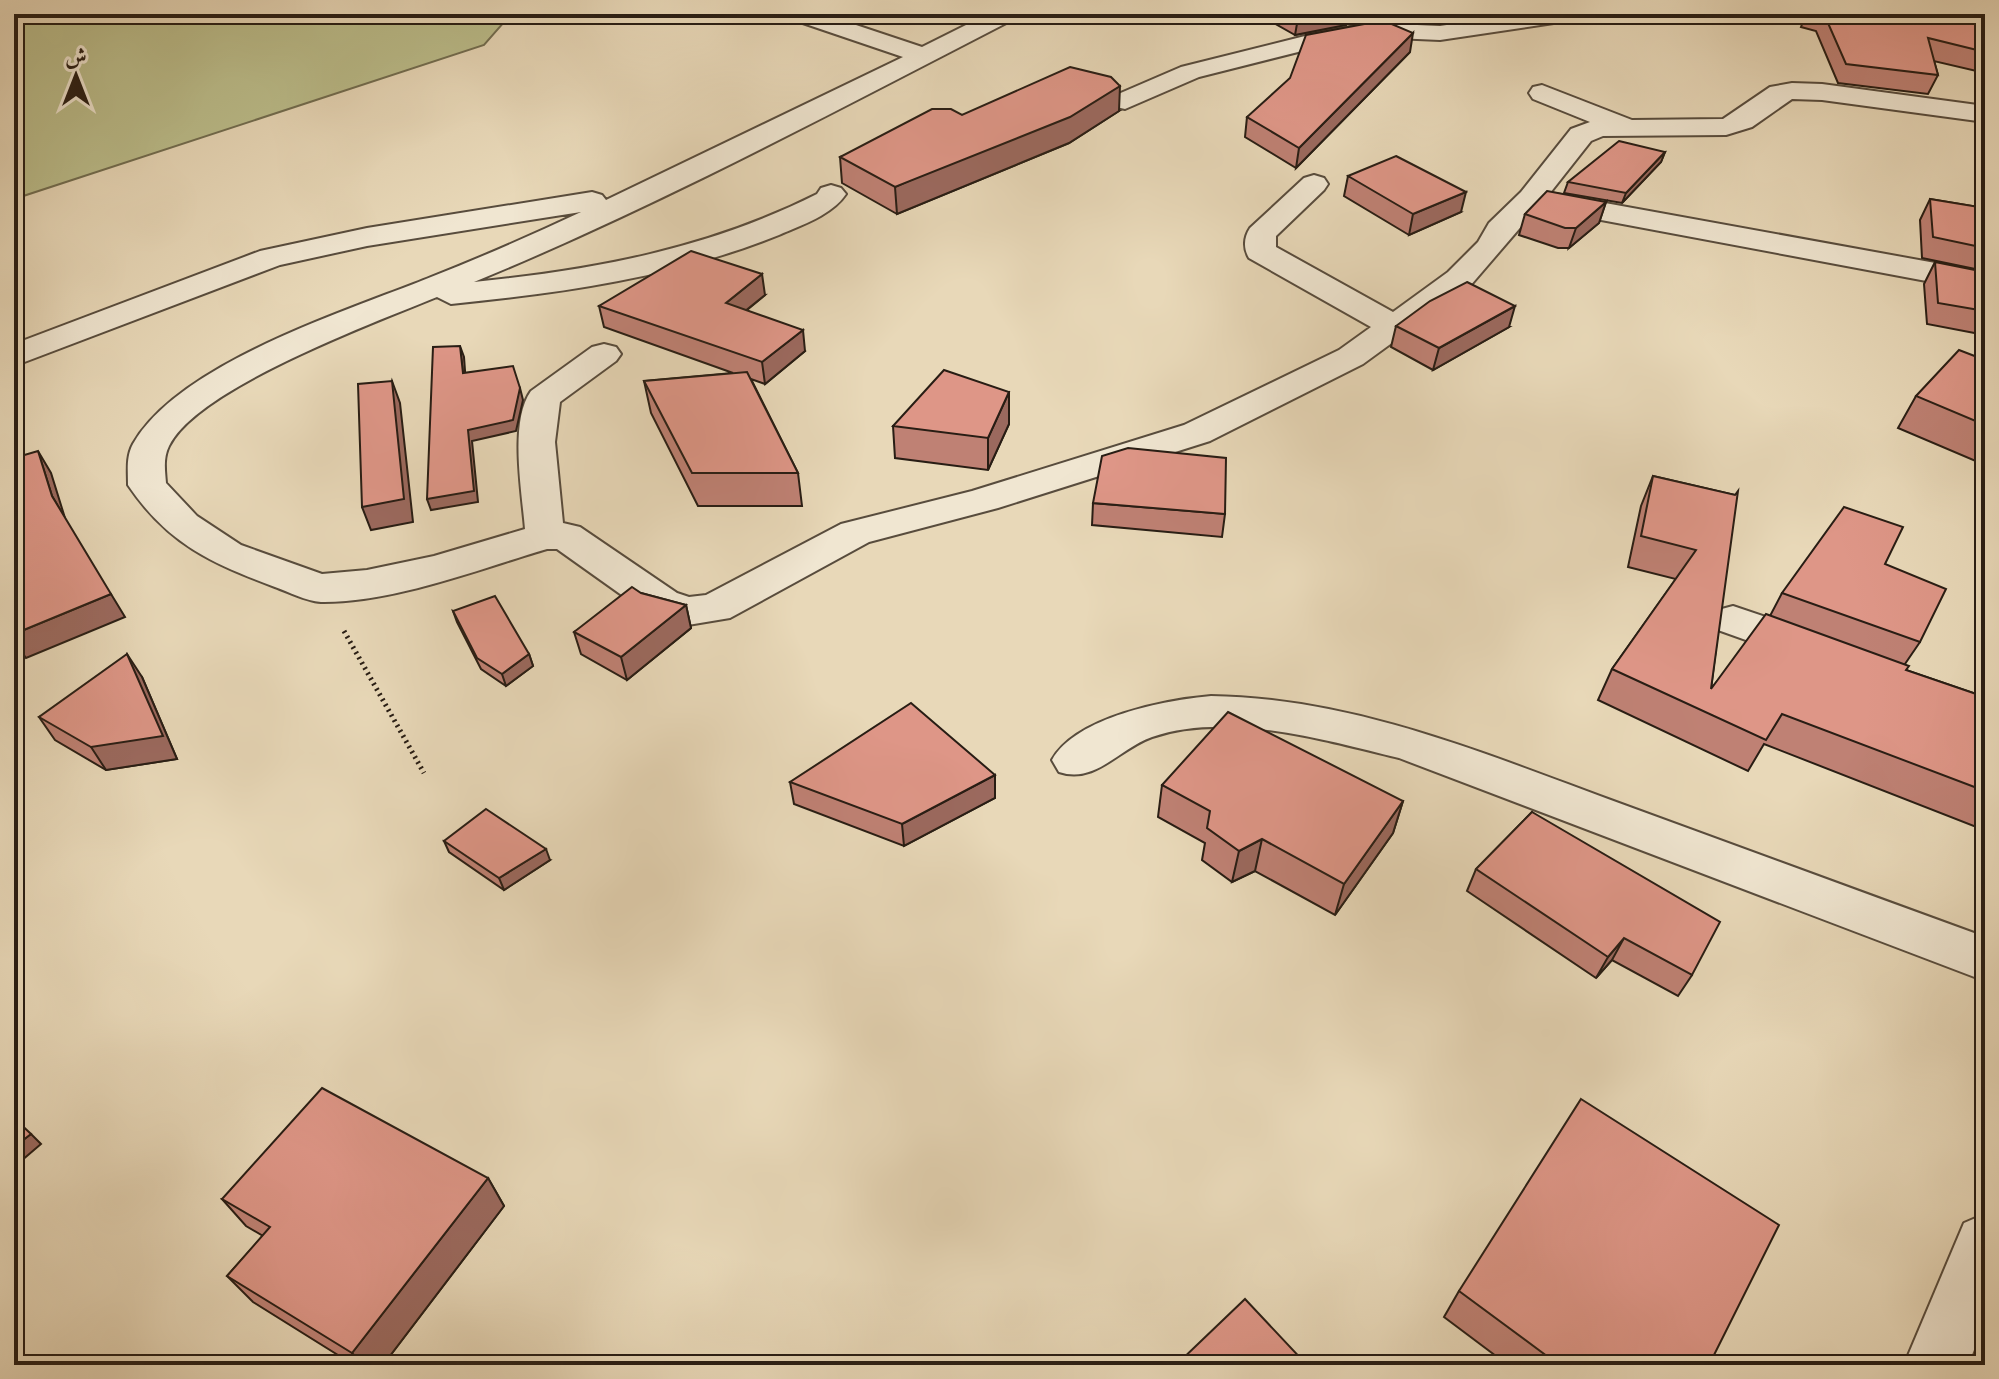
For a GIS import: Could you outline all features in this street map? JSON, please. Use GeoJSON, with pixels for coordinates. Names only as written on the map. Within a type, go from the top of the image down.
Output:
{"type":"FeatureCollection","features":[{"type":"Feature","properties":{"kind":"street"},"geometry":{"type":"LineString","coordinates":[[799,14],[925,56]]}},
{"type":"Feature","properties":{"kind":"street"},"geometry":{"type":"LineString","coordinates":[[1006,14],[519,252],[400,298],[289,347],[202,394],[168,422],[147,453],[147,485],[183,525],[227,554],[319,588],[367,584],[438,568],[545,536],[566,536],[662,603],[688,611],[715,608],[855,533],[984,500],[1197,433],[1351,357],[1459,279],[1491,246],[1500,229],[1531,198],[1581,135],[1599,128],[1624,126],[1726,127],[1742,121],[1779,93],[1792,91],[1822,92],[1985,114]]}},
{"type":"Feature","properties":{"kind":"street"},"geometry":{"type":"LineString","coordinates":[[1125,101],[1190,72],[1309,42],[1371,30],[1440,33],[1567,14]]}},
{"type":"Feature","properties":{"kind":"street"},"geometry":{"type":"LineString","coordinates":[[1542,93],[1624,126]]}},
{"type":"Feature","properties":{"kind":"street"},"geometry":{"type":"LineString","coordinates":[[1314,184],[1261,234],[1260,251],[1396,327]]}},
{"type":"Feature","properties":{"kind":"street"},"geometry":{"type":"LineString","coordinates":[[14,356],[271,258],[367,237],[642,193]]}},
{"type":"Feature","properties":{"kind":"street"},"geometry":{"type":"LineString","coordinates":[[400,298],[524,288],[714,249],[788,223],[827,200],[831,194]]}},
{"type":"Feature","properties":{"kind":"street"},"geometry":{"type":"LineString","coordinates":[[1531,198],[1985,282]]}},
{"type":"Feature","properties":{"kind":"street"},"geometry":{"type":"LineString","coordinates":[[545,536],[537,442],[543,398],[604,354]]}},
{"type":"Feature","properties":{"kind":"street"},"geometry":{"type":"LineString","coordinates":[[1733,620],[1852,664]]}},
{"type":"Feature","properties":{"kind":"street"},"geometry":{"type":"LineString","coordinates":[[1075,760],[1144,723],[1195,713],[1240,713],[1308,721],[1407,743],[1985,959]]}},
{"type":"Feature","properties":{"kind":"street"},"geometry":{"type":"LineString","coordinates":[[1936,1365],[1985,1244]]}},
{"type":"Feature","properties":{"kind":"path"},"geometry":{"type":"LineString","coordinates":[[319,588],[424,773]]}},
{"type":"Feature","properties":{"kind":"green space"},"geometry":{"type":"Polygon","coordinates":[[[14,14],[511,14],[484,45],[14,199],[14,14]]]}},
{"type":"Feature","properties":{"kind":"building"},"geometry":{"type":"Polygon","coordinates":[[[1291,14],[1316,14],[1298,18],[1291,14]]]}},
{"type":"Feature","properties":{"kind":"building"},"geometry":{"type":"Polygon","coordinates":[[[1824,14],[1970,14],[1985,17],[1985,52],[1928,38],[1938,75],[1846,64],[1824,14]]]}},
{"type":"Feature","properties":{"kind":"building"},"geometry":{"type":"Polygon","coordinates":[[[1387,22],[1413,33],[1299,148],[1247,117],[1290,78],[1306,35],[1387,22]]]}},
{"type":"Feature","properties":{"kind":"building"},"geometry":{"type":"Polygon","coordinates":[[[1070,67],[1111,77],[1120,86],[1070,117],[895,187],[840,157],[932,109],[951,109],[962,115],[1070,67]]]}},
{"type":"Feature","properties":{"kind":"building"},"geometry":{"type":"Polygon","coordinates":[[[1619,141],[1665,152],[1626,193],[1568,182],[1619,141]]]}},
{"type":"Feature","properties":{"kind":"building"},"geometry":{"type":"Polygon","coordinates":[[[1396,156],[1466,192],[1413,214],[1348,176],[1396,156]]]}},
{"type":"Feature","properties":{"kind":"building"},"geometry":{"type":"Polygon","coordinates":[[[1547,191],[1606,202],[1576,228],[1565,228],[1525,214],[1547,191]]]}},
{"type":"Feature","properties":{"kind":"building"},"geometry":{"type":"Polygon","coordinates":[[[1930,199],[1985,208],[1985,248],[1933,237],[1930,199]]]}},
{"type":"Feature","properties":{"kind":"building"},"geometry":{"type":"Polygon","coordinates":[[[691,251],[762,274],[726,303],[803,330],[762,362],[599,306],[691,251]]]}},
{"type":"Feature","properties":{"kind":"building"},"geometry":{"type":"Polygon","coordinates":[[[1935,262],[1985,272],[1985,311],[1938,303],[1935,262]]]}},
{"type":"Feature","properties":{"kind":"building"},"geometry":{"type":"Polygon","coordinates":[[[1467,282],[1515,306],[1439,348],[1396,326],[1430,301],[1467,282]]]}},
{"type":"Feature","properties":{"kind":"building"},"geometry":{"type":"Polygon","coordinates":[[[460,346],[463,373],[513,366],[520,388],[513,420],[468,430],[474,491],[427,499],[433,347],[460,346]]]}},
{"type":"Feature","properties":{"kind":"building"},"geometry":{"type":"Polygon","coordinates":[[[1959,350],[1985,360],[1985,425],[1916,396],[1959,350]]]}},
{"type":"Feature","properties":{"kind":"building"},"geometry":{"type":"Polygon","coordinates":[[[944,370],[1009,392],[988,438],[893,426],[944,370]]]}},
{"type":"Feature","properties":{"kind":"building"},"geometry":{"type":"Polygon","coordinates":[[[747,372],[798,473],[692,473],[644,381],[747,372]]]}},
{"type":"Feature","properties":{"kind":"building"},"geometry":{"type":"Polygon","coordinates":[[[392,381],[404,499],[362,507],[358,384],[392,381]]]}},
{"type":"Feature","properties":{"kind":"building"},"geometry":{"type":"Polygon","coordinates":[[[1128,448],[1226,458],[1225,514],[1093,503],[1102,456],[1128,448]]]}},
{"type":"Feature","properties":{"kind":"building"},"geometry":{"type":"Polygon","coordinates":[[[38,451],[52,496],[111,594],[14,634],[14,563],[18,562],[14,546],[14,458],[38,451]]]}},
{"type":"Feature","properties":{"kind":"building"},"geometry":{"type":"Polygon","coordinates":[[[1653,476],[1735,495],[1738,491],[1711,689],[1766,614],[1909,666],[1906,670],[1985,697],[1985,791],[1782,714],[1766,740],[1612,669],[1696,550],[1641,536],[1653,476]]]}},
{"type":"Feature","properties":{"kind":"building"},"geometry":{"type":"Polygon","coordinates":[[[1844,507],[1903,527],[1885,564],[1946,589],[1920,642],[1782,593],[1844,507]]]}},
{"type":"Feature","properties":{"kind":"building"},"geometry":{"type":"Polygon","coordinates":[[[632,587],[641,593],[686,605],[621,657],[574,632],[632,587]]]}},
{"type":"Feature","properties":{"kind":"building"},"geometry":{"type":"Polygon","coordinates":[[[495,596],[529,654],[502,674],[477,658],[453,611],[495,596]]]}},
{"type":"Feature","properties":{"kind":"building"},"geometry":{"type":"Polygon","coordinates":[[[127,654],[163,736],[91,747],[39,717],[127,654]]]}},
{"type":"Feature","properties":{"kind":"building"},"geometry":{"type":"Polygon","coordinates":[[[911,703],[995,775],[902,824],[790,782],[911,703]]]}},
{"type":"Feature","properties":{"kind":"building"},"geometry":{"type":"Polygon","coordinates":[[[1228,712],[1403,801],[1344,884],[1262,839],[1239,851],[1207,828],[1210,811],[1162,785],[1228,712]]]}},
{"type":"Feature","properties":{"kind":"building"},"geometry":{"type":"Polygon","coordinates":[[[486,809],[546,849],[499,878],[444,841],[486,809]]]}},
{"type":"Feature","properties":{"kind":"building"},"geometry":{"type":"Polygon","coordinates":[[[1532,812],[1720,922],[1692,975],[1624,938],[1608,957],[1476,869],[1532,812]]]}},
{"type":"Feature","properties":{"kind":"building"},"geometry":{"type":"Polygon","coordinates":[[[322,1088],[488,1178],[352,1353],[227,1276],[270,1227],[222,1199],[322,1088]]]}},
{"type":"Feature","properties":{"kind":"building"},"geometry":{"type":"Polygon","coordinates":[[[1581,1099],[1779,1225],[1709,1365],[1559,1365],[1459,1291],[1581,1099]]]}},
{"type":"Feature","properties":{"kind":"building"},"geometry":{"type":"Polygon","coordinates":[[[14,1118],[31,1134],[14,1147],[14,1118]]]}},
{"type":"Feature","properties":{"kind":"building"},"geometry":{"type":"Polygon","coordinates":[[[1245,1299],[1307,1365],[1176,1365],[1245,1299]]]}}]}
